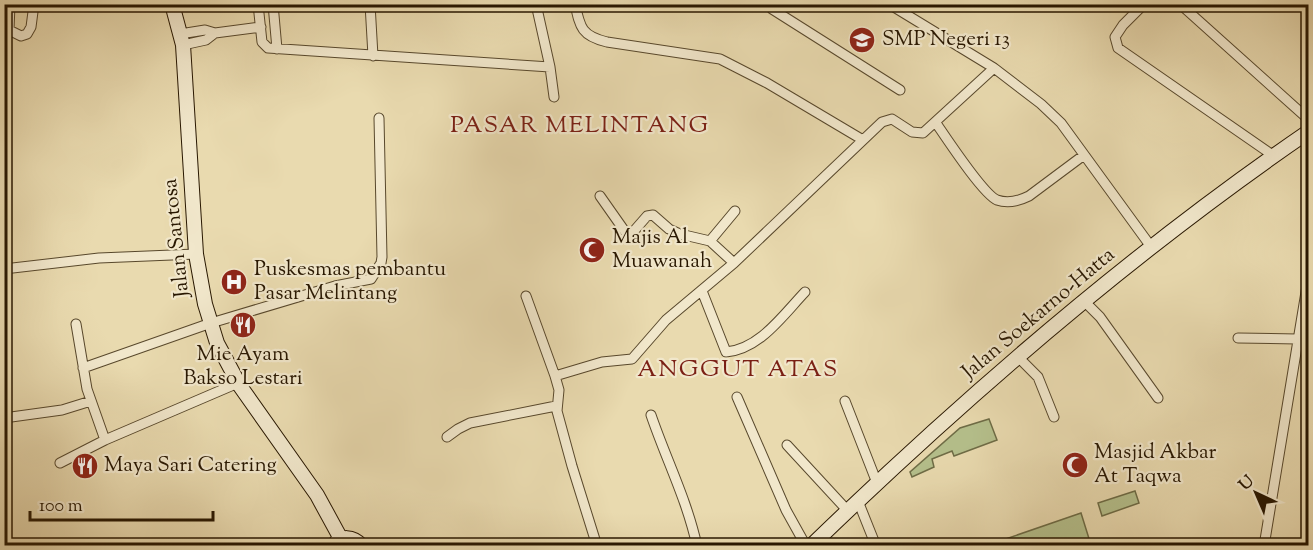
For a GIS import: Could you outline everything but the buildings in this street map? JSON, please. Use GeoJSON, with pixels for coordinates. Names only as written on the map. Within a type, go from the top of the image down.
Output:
{"type":"FeatureCollection","features":[{"type":"Feature","properties":{"kind":"main road","name":"Jalan Santosa"},"geometry":{"type":"LineString","coordinates":[[172,4],[181,40],[196,254],[205,304],[217,343],[238,383],[317,495],[337,542]]}},
{"type":"Feature","properties":{"kind":"main road","name":"Jalan Soekarno-Hatta"},"geometry":{"type":"LineString","coordinates":[[811,546],[877,483],[1084,301],[1308,132]]}},
{"type":"Feature","properties":{"kind":"main road"},"geometry":{"type":"LineString","coordinates":[[337,542],[349,537],[362,546]]}},
{"type":"Feature","properties":{"kind":"street"},"geometry":{"type":"LineString","coordinates":[[10,4],[9,30],[21,36],[27,34],[31,27],[34,4]]}},
{"type":"Feature","properties":{"kind":"street"},"geometry":{"type":"LineString","coordinates":[[258,4],[263,44],[268,48],[550,67]]}},
{"type":"Feature","properties":{"kind":"street"},"geometry":{"type":"LineString","coordinates":[[273,4],[277,49]]}},
{"type":"Feature","properties":{"kind":"street"},"geometry":{"type":"LineString","coordinates":[[370,4],[373,56]]}},
{"type":"Feature","properties":{"kind":"street"},"geometry":{"type":"LineString","coordinates":[[536,4],[554,97]]}},
{"type":"Feature","properties":{"kind":"street"},"geometry":{"type":"LineString","coordinates":[[575,4],[580,26],[586,34],[597,40],[726,62],[767,83],[863,140]]}},
{"type":"Feature","properties":{"kind":"street"},"geometry":{"type":"LineString","coordinates":[[768,4],[772,9],[900,90]]}},
{"type":"Feature","properties":{"kind":"street"},"geometry":{"type":"LineString","coordinates":[[889,4],[994,69],[1047,109],[1084,154],[1152,248]]}},
{"type":"Feature","properties":{"kind":"street"},"geometry":{"type":"LineString","coordinates":[[1144,4],[1119,30],[1115,38],[1118,48],[1274,156]]}},
{"type":"Feature","properties":{"kind":"street"},"geometry":{"type":"LineString","coordinates":[[1180,4],[1308,119]]}},
{"type":"Feature","properties":{"kind":"street"},"geometry":{"type":"LineString","coordinates":[[181,40],[206,40],[214,33],[261,27]]}},
{"type":"Feature","properties":{"kind":"street"},"geometry":{"type":"LineString","coordinates":[[555,376],[602,362],[632,359],[666,320],[734,263],[889,118],[919,134],[927,131],[994,69]]}},
{"type":"Feature","properties":{"kind":"street"},"geometry":{"type":"LineString","coordinates":[[83,368],[211,323],[335,286],[371,279],[382,257],[379,118]]}},
{"type":"Feature","properties":{"kind":"street"},"geometry":{"type":"LineString","coordinates":[[936,123],[990,196],[1007,202],[1029,196],[1084,154]]}},
{"type":"Feature","properties":{"kind":"street"},"geometry":{"type":"LineString","coordinates":[[600,196],[626,233],[633,232],[647,216],[653,215],[669,229],[710,241],[734,263]]}},
{"type":"Feature","properties":{"kind":"street"},"geometry":{"type":"LineString","coordinates":[[710,241],[735,211]]}},
{"type":"Feature","properties":{"kind":"street"},"geometry":{"type":"LineString","coordinates":[[4,269],[99,258],[196,254]]}},
{"type":"Feature","properties":{"kind":"street"},"geometry":{"type":"LineString","coordinates":[[1264,546],[1308,280]]}},
{"type":"Feature","properties":{"kind":"street"},"geometry":{"type":"LineString","coordinates":[[702,291],[726,352],[752,343],[766,334],[805,292]]}},
{"type":"Feature","properties":{"kind":"street"},"geometry":{"type":"LineString","coordinates":[[526,296],[559,390],[556,406],[577,485],[597,546]]}},
{"type":"Feature","properties":{"kind":"street"},"geometry":{"type":"LineString","coordinates":[[1084,301],[1100,317],[1158,398]]}},
{"type":"Feature","properties":{"kind":"street"},"geometry":{"type":"LineString","coordinates":[[76,324],[91,401],[105,440]]}},
{"type":"Feature","properties":{"kind":"street"},"geometry":{"type":"LineString","coordinates":[[1238,338],[1297,339]]}},
{"type":"Feature","properties":{"kind":"street"},"geometry":{"type":"LineString","coordinates":[[1018,357],[1038,377],[1054,417]]}},
{"type":"Feature","properties":{"kind":"street"},"geometry":{"type":"LineString","coordinates":[[60,463],[105,440],[238,383]]}},
{"type":"Feature","properties":{"kind":"street"},"geometry":{"type":"LineString","coordinates":[[737,397],[786,510],[806,546]]}},
{"type":"Feature","properties":{"kind":"street"},"geometry":{"type":"LineString","coordinates":[[845,400],[877,483]]}},
{"type":"Feature","properties":{"kind":"street"},"geometry":{"type":"LineString","coordinates":[[4,418],[62,410],[91,401]]}},
{"type":"Feature","properties":{"kind":"street"},"geometry":{"type":"LineString","coordinates":[[447,437],[470,423],[556,406]]}},
{"type":"Feature","properties":{"kind":"street"},"geometry":{"type":"LineString","coordinates":[[651,415],[663,451],[688,510],[698,546]]}},
{"type":"Feature","properties":{"kind":"street"},"geometry":{"type":"LineString","coordinates":[[787,445],[853,506],[876,546]]}},
{"type":"Feature","properties":{"kind":"green space"},"geometry":{"type":"Polygon","coordinates":[[[989,419],[997,440],[954,456],[952,451],[932,459],[934,467],[912,477],[910,472],[960,428],[989,419]]]}},
{"type":"Feature","properties":{"kind":"green space"},"geometry":{"type":"Polygon","coordinates":[[[1135,491],[1139,503],[1102,516],[1098,503],[1135,491]]]}},
{"type":"Feature","properties":{"kind":"green space"},"geometry":{"type":"Polygon","coordinates":[[[1081,513],[1091,545],[988,545],[1081,513]]]}},
{"type":"Feature","properties":{"kind":"place","name":"SMP Negeri 13"},"geometry":{"type":"Point","coordinates":[862,40]}},
{"type":"Feature","properties":{"kind":"place","name":"Majis Al Muawanah"},"geometry":{"type":"Point","coordinates":[592,250]}},
{"type":"Feature","properties":{"kind":"place","name":"Puskesmas pembantu Pasar Melintang"},"geometry":{"type":"Point","coordinates":[234,282]}},
{"type":"Feature","properties":{"kind":"place","name":"Mie Ayam Bakso Lestari"},"geometry":{"type":"Point","coordinates":[243,325]}},
{"type":"Feature","properties":{"kind":"place","name":"Masjid Akbar At Taqwa"},"geometry":{"type":"Point","coordinates":[1075,465]}},
{"type":"Feature","properties":{"kind":"place","name":"Maya Sari Catering"},"geometry":{"type":"Point","coordinates":[85,466]}},
{"type":"Feature","properties":{"kind":"district","name":"PASAR MELINTANG"},"geometry":{"type":"Point","coordinates":[580,126]}},
{"type":"Feature","properties":{"kind":"district","name":"ANGGUT ATAS"},"geometry":{"type":"Point","coordinates":[738,370]}}]}
